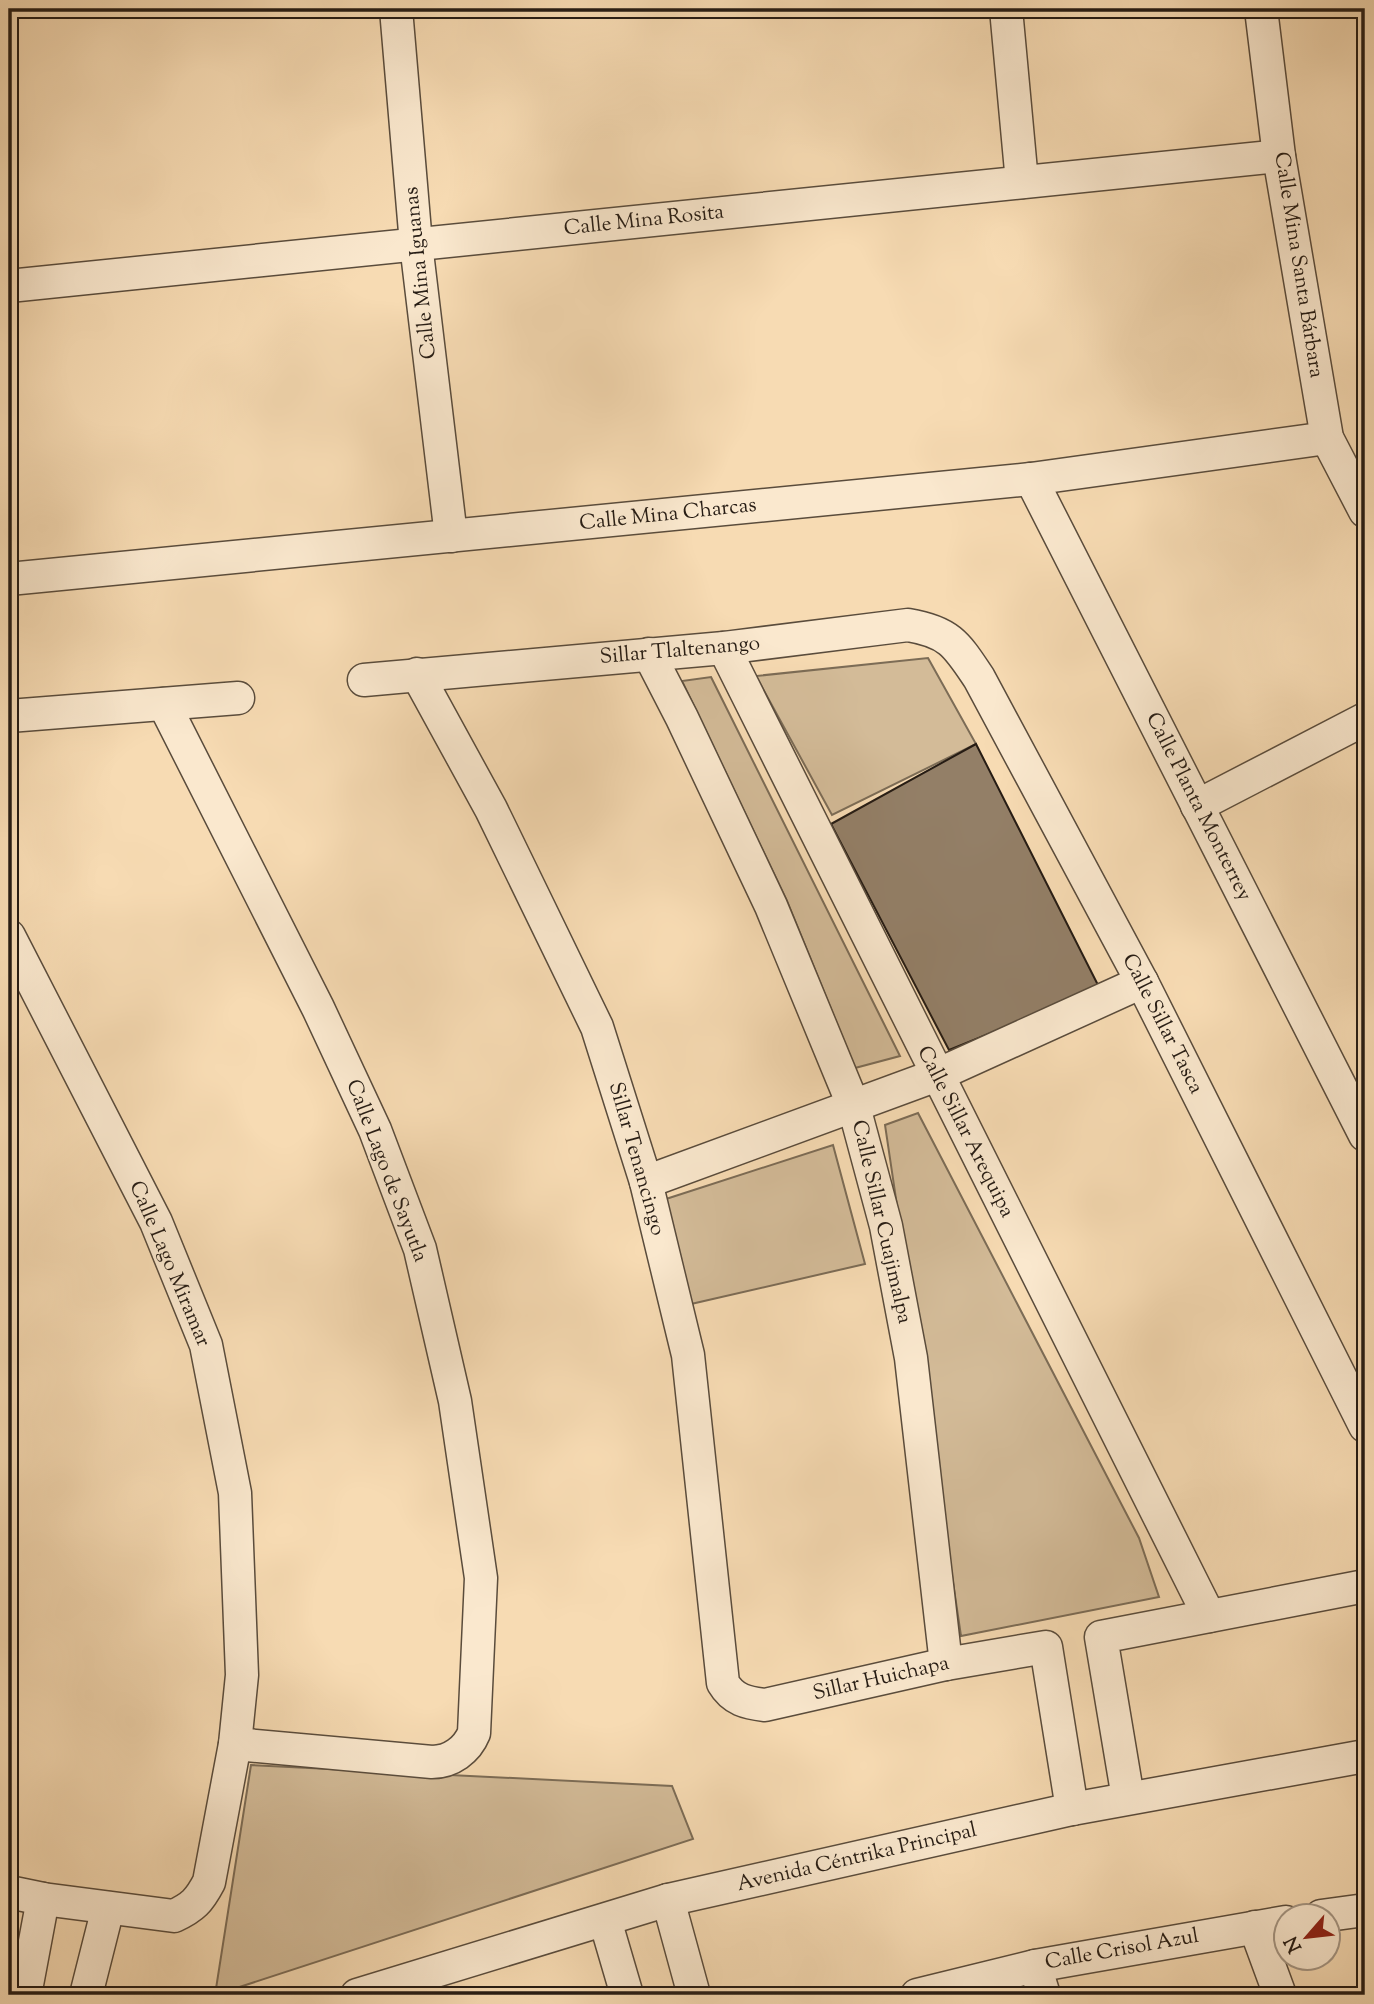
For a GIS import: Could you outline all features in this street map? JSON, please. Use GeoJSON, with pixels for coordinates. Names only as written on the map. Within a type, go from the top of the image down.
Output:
{"type":"FeatureCollection","features":[{"type":"Feature","properties":{"kind":"street","name":"Calle Mina Iguanas"},"geometry":{"type":"LineString","coordinates":[[396,9],[416,244],[451,536]]}},
{"type":"Feature","properties":{"kind":"street"},"geometry":{"type":"LineString","coordinates":[[1006,9],[1022,182]]}},
{"type":"Feature","properties":{"kind":"street","name":"Calle Mina Santa Bárbara"},"geometry":{"type":"LineString","coordinates":[[1261,9],[1279,156],[1327,439],[1365,511]]}},
{"type":"Feature","properties":{"kind":"street","name":"Calle Mina Rosita"},"geometry":{"type":"LineString","coordinates":[[9,286],[1279,156]]}},
{"type":"Feature","properties":{"kind":"street","name":"Calle Mina Charcas"},"geometry":{"type":"LineString","coordinates":[[9,579],[1031,479],[1327,439]]}},
{"type":"Feature","properties":{"kind":"street","name":"Calle Planta Monterrey"},"geometry":{"type":"LineString","coordinates":[[1031,479],[1365,1135]]}},
{"type":"Feature","properties":{"kind":"street","name":"Sillar Tlaltenango"},"geometry":{"type":"LineString","coordinates":[[364,680],[724,648],[908,625],[942,634]]}},
{"type":"Feature","properties":{"kind":"street","name":"Calle Sillar Tasca"},"geometry":{"type":"LineString","coordinates":[[942,634],[959,648],[979,678],[1142,982],[1365,1426]]}},
{"type":"Feature","properties":{"kind":"street","name":"Calle Sillar Arequipa"},"geometry":{"type":"LineString","coordinates":[[724,648],[1209,1616]]}},
{"type":"Feature","properties":{"kind":"street","name":"Calle Sillar Cuajimalpa"},"geometry":{"type":"LineString","coordinates":[[649,654],[771,906],[854,1107],[886,1226],[911,1358],[946,1664]]}},
{"type":"Feature","properties":{"kind":"street","name":"Sillar Tenancingo"},"geometry":{"type":"LineString","coordinates":[[417,674],[491,809],[597,1027],[646,1182],[688,1356],[723,1683]]}},
{"type":"Feature","properties":{"kind":"street"},"geometry":{"type":"LineString","coordinates":[[9,716],[238,698]]}},
{"type":"Feature","properties":{"kind":"street","name":"Calle Lago de Sayutla"},"geometry":{"type":"LineString","coordinates":[[164,704],[324,1021],[375,1130],[419,1249],[456,1401],[481,1578],[474,1733],[468,1746],[459,1753],[439,1762],[432,1762],[235,1744]]}},
{"type":"Feature","properties":{"kind":"street"},"geometry":{"type":"LineString","coordinates":[[1197,806],[1365,719]]}},
{"type":"Feature","properties":{"kind":"street","name":"Calle Lago Miramar"},"geometry":{"type":"LineString","coordinates":[[9,936],[156,1222],[206,1345],[235,1493],[242,1675],[235,1744],[209,1882],[200,1899],[174,1916],[9,1892]]}},
{"type":"Feature","properties":{"kind":"street"},"geometry":{"type":"LineString","coordinates":[[646,1182],[937,1075],[1142,982]]}},
{"type":"Feature","properties":{"kind":"street"},"geometry":{"type":"LineString","coordinates":[[1128,1798],[1101,1637],[1365,1586]]}},
{"type":"Feature","properties":{"kind":"street","name":"Sillar Huichapa"},"geometry":{"type":"LineString","coordinates":[[723,1683],[729,1693],[747,1703],[765,1705],[946,1664],[1046,1647],[1072,1809]]}},
{"type":"Feature","properties":{"kind":"street","name":"Avenida Céntrika Principal"},"geometry":{"type":"LineString","coordinates":[[358,1995],[668,1900],[1072,1809],[1365,1756]]}},
{"type":"Feature","properties":{"kind":"street"},"geometry":{"type":"LineString","coordinates":[[25,1995],[43,1899]]}},
{"type":"Feature","properties":{"kind":"street"},"geometry":{"type":"LineString","coordinates":[[668,1900],[694,1995]]}},
{"type":"Feature","properties":{"kind":"street"},"geometry":{"type":"LineString","coordinates":[[86,1995],[108,1908]]}},
{"type":"Feature","properties":{"kind":"street"},"geometry":{"type":"LineString","coordinates":[[1342,1913],[1365,1910]]}},
{"type":"Feature","properties":{"kind":"street"},"geometry":{"type":"LineString","coordinates":[[605,1920],[627,1995]]}},
{"type":"Feature","properties":{"kind":"street","name":"Calle Crisol Azul"},"geometry":{"type":"LineString","coordinates":[[917,1995],[1039,1981],[1272,1924]]}},
{"type":"Feature","properties":{"kind":"street"},"geometry":{"type":"LineString","coordinates":[[1255,1927],[1280,1995]]}},
{"type":"Feature","properties":{"kind":"shaded area"},"geometry":{"type":"Polygon","coordinates":[[[928,658],[976,744],[832,815],[756,676],[928,658]]]}},
{"type":"Feature","properties":{"kind":"shaded area"},"geometry":{"type":"Polygon","coordinates":[[[711,677],[900,1056],[855,1068],[787,901],[682,681],[711,677]]]}},
{"type":"Feature","properties":{"kind":"shaded area"},"geometry":{"type":"Polygon","coordinates":[[[918,1113],[1139,1538],[1159,1597],[961,1636],[885,1125],[918,1113]]]}},
{"type":"Feature","properties":{"kind":"shaded area"},"geometry":{"type":"Polygon","coordinates":[[[833,1145],[865,1264],[691,1304],[666,1199],[833,1145]]]}},
{"type":"Feature","properties":{"kind":"shaded area"},"geometry":{"type":"Polygon","coordinates":[[[251,1765],[672,1786],[693,1839],[215,1995],[251,1765]]]}},
{"type":"Feature","properties":{"kind":"building"},"geometry":{"type":"Polygon","coordinates":[[[976,744],[1100,989],[949,1050],[831,824],[976,744]]]}}]}
